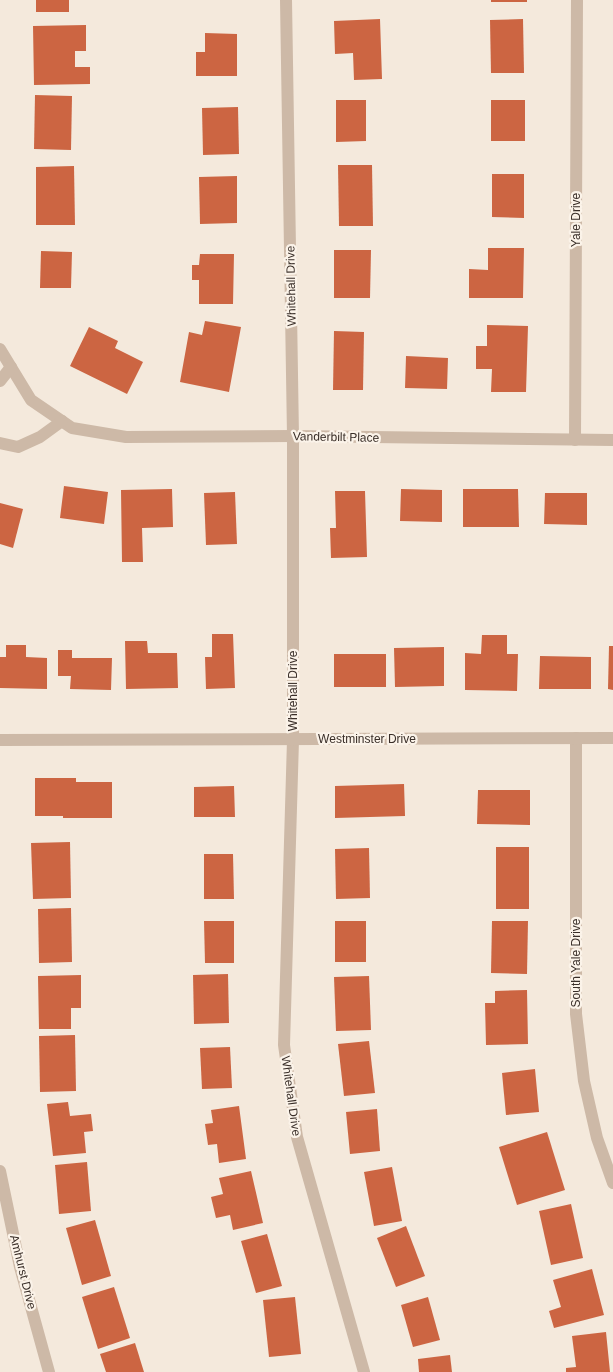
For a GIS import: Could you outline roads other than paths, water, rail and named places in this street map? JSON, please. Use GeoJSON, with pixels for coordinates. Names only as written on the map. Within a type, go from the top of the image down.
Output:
{"type":"FeatureCollection","features":[{"type":"Feature","properties":{"kind":"street","name":"Whitehall Drive"},"geometry":{"type":"LineString","coordinates":[[286,0],[293,436],[293,740],[284,1046],[297,1137],[364,1372]]}},
{"type":"Feature","properties":{"kind":"street","name":"Yale Drive"},"geometry":{"type":"LineString","coordinates":[[575,440],[577,0]]}},
{"type":"Feature","properties":{"kind":"street","name":"Vanderbilt Place"},"geometry":{"type":"LineString","coordinates":[[0,349],[31,400],[72,428],[126,437],[293,436],[613,440]]}},
{"type":"Feature","properties":{"kind":"street"},"geometry":{"type":"LineString","coordinates":[[0,381],[11,368]]}},
{"type":"Feature","properties":{"kind":"street"},"geometry":{"type":"LineString","coordinates":[[0,443],[18,447],[40,437],[62,421]]}},
{"type":"Feature","properties":{"kind":"street","name":"South Yale Drive"},"geometry":{"type":"LineString","coordinates":[[576,738],[576,1014],[584,1081],[597,1138],[613,1183]]}},
{"type":"Feature","properties":{"kind":"street","name":"Westminster Drive"},"geometry":{"type":"LineString","coordinates":[[0,740],[613,738]]}},
{"type":"Feature","properties":{"kind":"street","name":"Amhurst Drive"},"geometry":{"type":"LineString","coordinates":[[0,1171],[20,1267],[49,1372]]}}]}
